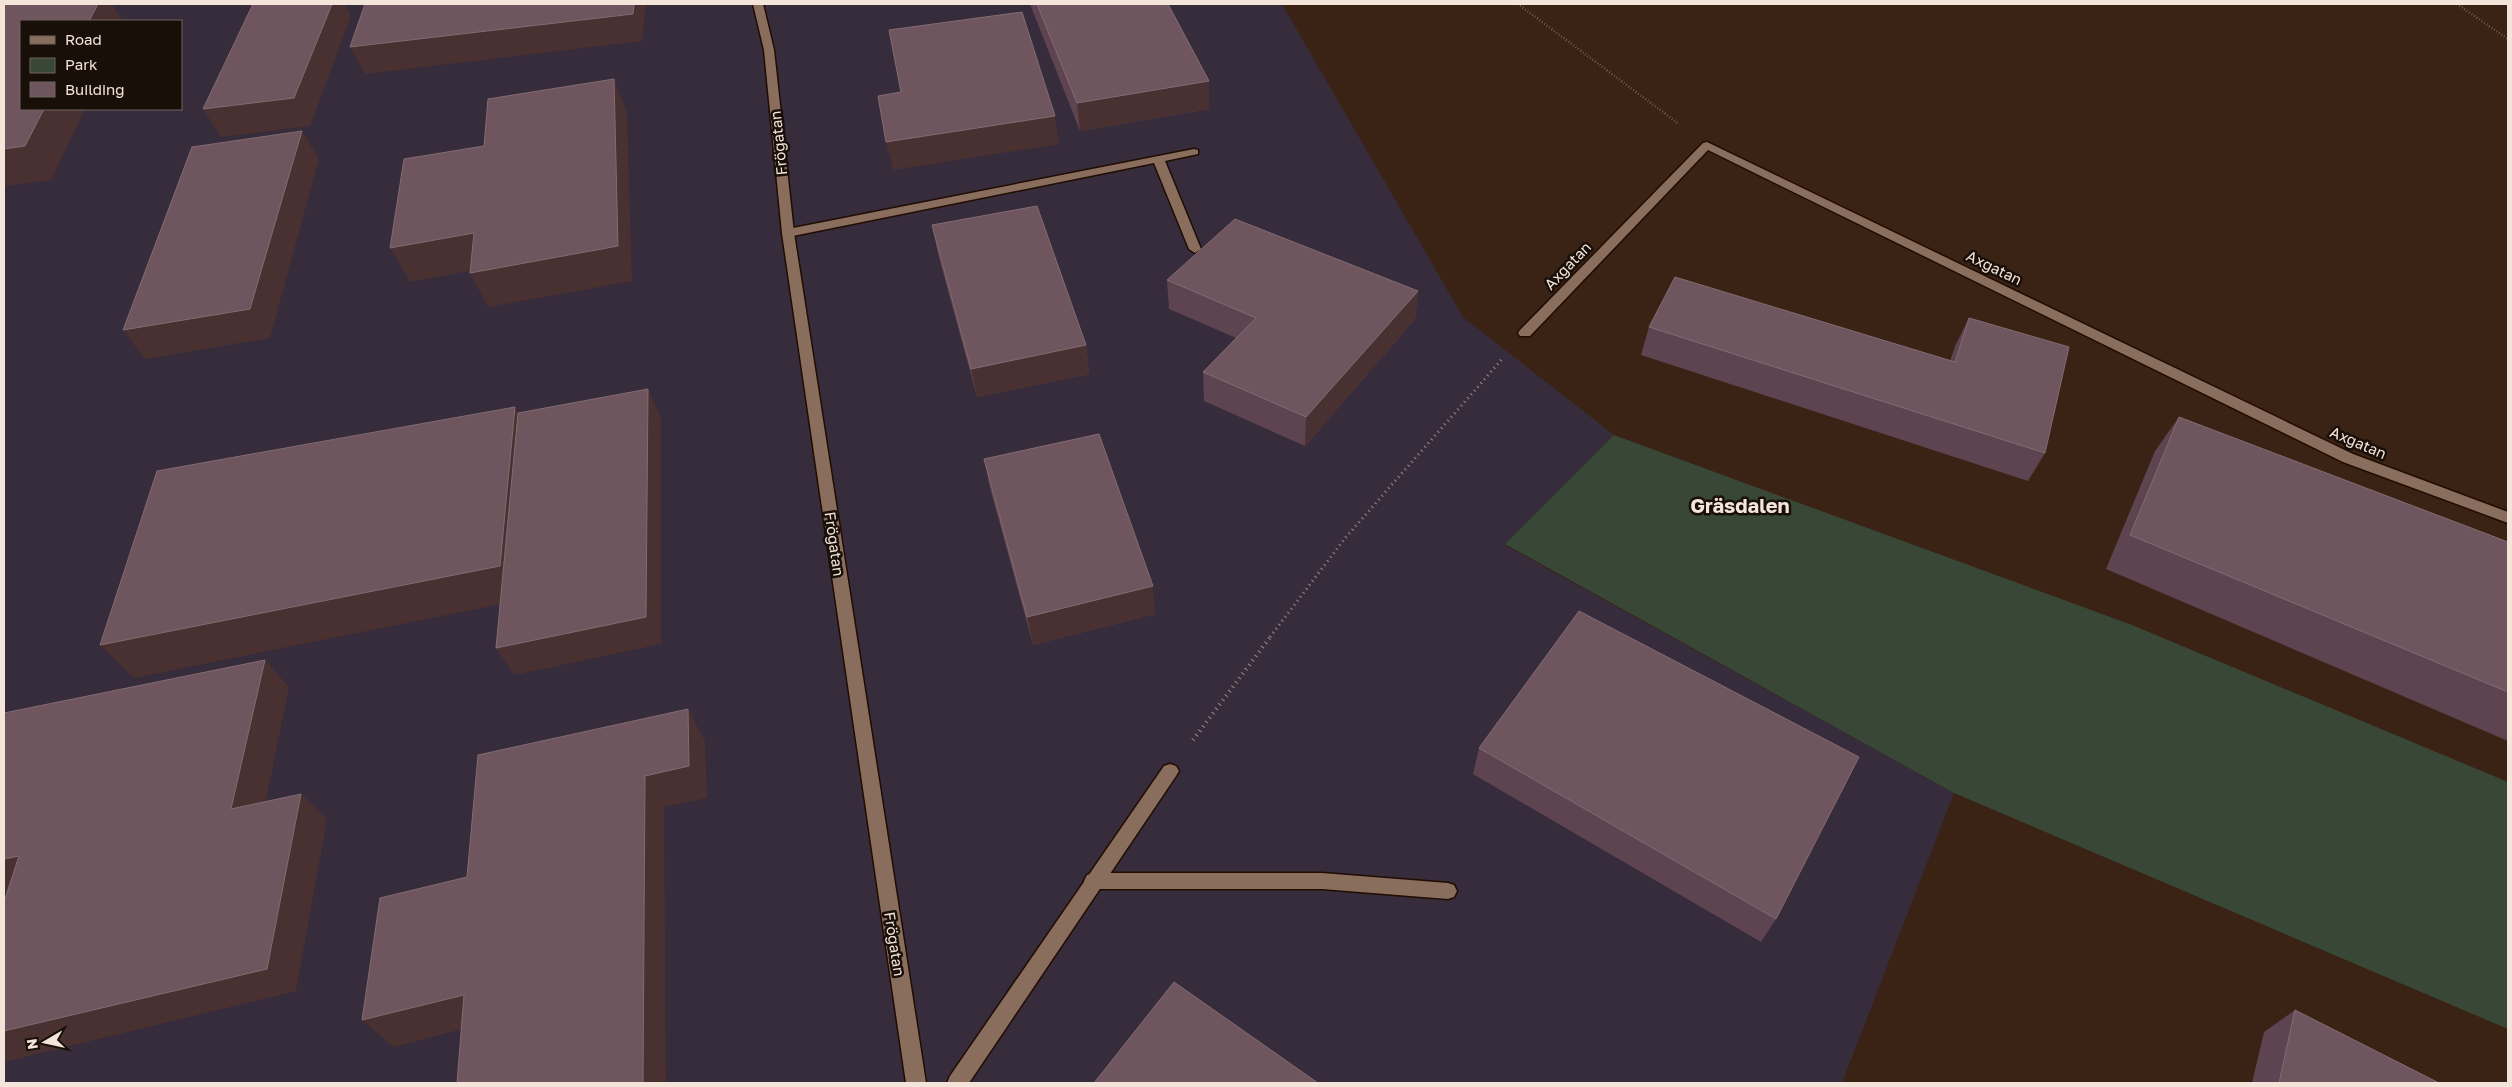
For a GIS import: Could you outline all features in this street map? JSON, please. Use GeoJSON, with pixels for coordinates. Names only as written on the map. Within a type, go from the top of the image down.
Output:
{"type":"FeatureCollection","features":[{"type":"Feature","properties":{"kind":"street","name":"Frögatan"},"geometry":{"type":"LineString","coordinates":[[758,4],[769,50],[788,233],[916,1083]]}},
{"type":"Feature","properties":{"kind":"street","name":"Axgatan"},"geometry":{"type":"LineString","coordinates":[[1525,333],[1707,146],[2348,458],[2508,518]]}},
{"type":"Feature","properties":{"kind":"street"},"geometry":{"type":"LineString","coordinates":[[788,233],[1194,152]]}},
{"type":"Feature","properties":{"kind":"street"},"geometry":{"type":"LineString","coordinates":[[1158,159],[1195,249]]}},
{"type":"Feature","properties":{"kind":"street"},"geometry":{"type":"LineString","coordinates":[[957,1083],[1093,881],[1170,771]]}},
{"type":"Feature","properties":{"kind":"street"},"geometry":{"type":"LineString","coordinates":[[1093,881],[1322,880],[1448,891]]}},
{"type":"Feature","properties":{"kind":"path"},"geometry":{"type":"LineString","coordinates":[[1518,4],[1707,146]]}},
{"type":"Feature","properties":{"kind":"path"},"geometry":{"type":"LineString","coordinates":[[2456,4],[2508,39]]}},
{"type":"Feature","properties":{"kind":"path"},"geometry":{"type":"LineString","coordinates":[[1170,771],[1346,537],[1525,333]]}},
{"type":"Feature","properties":{"kind":"shaded area"},"geometry":{"type":"Polygon","coordinates":[[[4,4],[1282,4],[1463,317],[1614,435],[1505,545],[1954,793],[1842,1083],[4,1083],[4,4]]]}},
{"type":"Feature","properties":{"kind":"green space"},"geometry":{"type":"Polygon","coordinates":[[[1614,435],[2132,625],[2508,782],[2508,1029],[1954,793],[1505,544],[1614,435]]]}},
{"type":"Feature","properties":{"kind":"building"},"geometry":{"type":"Polygon","coordinates":[[[4,4],[98,4],[90,20],[20,20],[20,110],[43,110],[25,146],[4,149],[4,4]]]}},
{"type":"Feature","properties":{"kind":"building"},"geometry":{"type":"Polygon","coordinates":[[[253,4],[332,4],[294,98],[203,109],[253,4]]]}},
{"type":"Feature","properties":{"kind":"building"},"geometry":{"type":"Polygon","coordinates":[[[365,4],[634,4],[633,14],[350,47],[365,4]]]}},
{"type":"Feature","properties":{"kind":"building"},"geometry":{"type":"Polygon","coordinates":[[[1037,4],[1168,4],[1209,81],[1077,103],[1037,4]]]}},
{"type":"Feature","properties":{"kind":"building"},"geometry":{"type":"Polygon","coordinates":[[[1022,12],[1055,116],[886,142],[878,96],[901,92],[889,30],[1022,12]]]}},
{"type":"Feature","properties":{"kind":"building"},"geometry":{"type":"Polygon","coordinates":[[[614,79],[618,246],[470,273],[474,233],[390,248],[404,159],[484,146],[488,99],[614,79]]]}},
{"type":"Feature","properties":{"kind":"building"},"geometry":{"type":"Polygon","coordinates":[[[302,131],[250,309],[123,330],[192,147],[302,131]]]}},
{"type":"Feature","properties":{"kind":"building"},"geometry":{"type":"Polygon","coordinates":[[[1037,206],[1086,345],[971,369],[932,225],[1037,206]]]}},
{"type":"Feature","properties":{"kind":"building"},"geometry":{"type":"Polygon","coordinates":[[[1235,219],[1418,291],[1306,417],[1203,372],[1256,318],[1167,280],[1235,219]]]}},
{"type":"Feature","properties":{"kind":"building"},"geometry":{"type":"Polygon","coordinates":[[[1675,277],[1955,362],[1969,318],[2069,347],[2045,453],[1649,327],[1675,277]]]}},
{"type":"Feature","properties":{"kind":"building"},"geometry":{"type":"Polygon","coordinates":[[[648,389],[646,617],[496,648],[518,413],[648,389]]]}},
{"type":"Feature","properties":{"kind":"building"},"geometry":{"type":"Polygon","coordinates":[[[515,407],[500,566],[100,645],[157,471],[515,407]]]}},
{"type":"Feature","properties":{"kind":"building"},"geometry":{"type":"Polygon","coordinates":[[[2179,417],[2508,542],[2508,692],[2130,535],[2179,417]]]}},
{"type":"Feature","properties":{"kind":"building"},"geometry":{"type":"Polygon","coordinates":[[[1099,434],[1153,586],[1027,617],[984,459],[1099,434]]]}},
{"type":"Feature","properties":{"kind":"building"},"geometry":{"type":"Polygon","coordinates":[[[1579,611],[1859,757],[1776,919],[1479,748],[1579,611]]]}},
{"type":"Feature","properties":{"kind":"building"},"geometry":{"type":"Polygon","coordinates":[[[265,660],[231,809],[301,794],[267,969],[4,1031],[4,902],[19,856],[4,859],[4,713],[265,660]]]}},
{"type":"Feature","properties":{"kind":"building"},"geometry":{"type":"Polygon","coordinates":[[[688,709],[689,766],[645,776],[643,1083],[457,1083],[464,995],[362,1020],[380,898],[467,877],[478,755],[688,709]]]}},
{"type":"Feature","properties":{"kind":"building"},"geometry":{"type":"Polygon","coordinates":[[[1174,982],[1318,1083],[1094,1083],[1174,982]]]}},
{"type":"Feature","properties":{"kind":"building"},"geometry":{"type":"Polygon","coordinates":[[[2295,1010],[2439,1083],[2279,1083],[2295,1010]]]}},
{"type":"Feature","properties":{"kind":"district","name":"Gräsdalen"},"geometry":{"type":"Point","coordinates":[1740,506]}}]}
